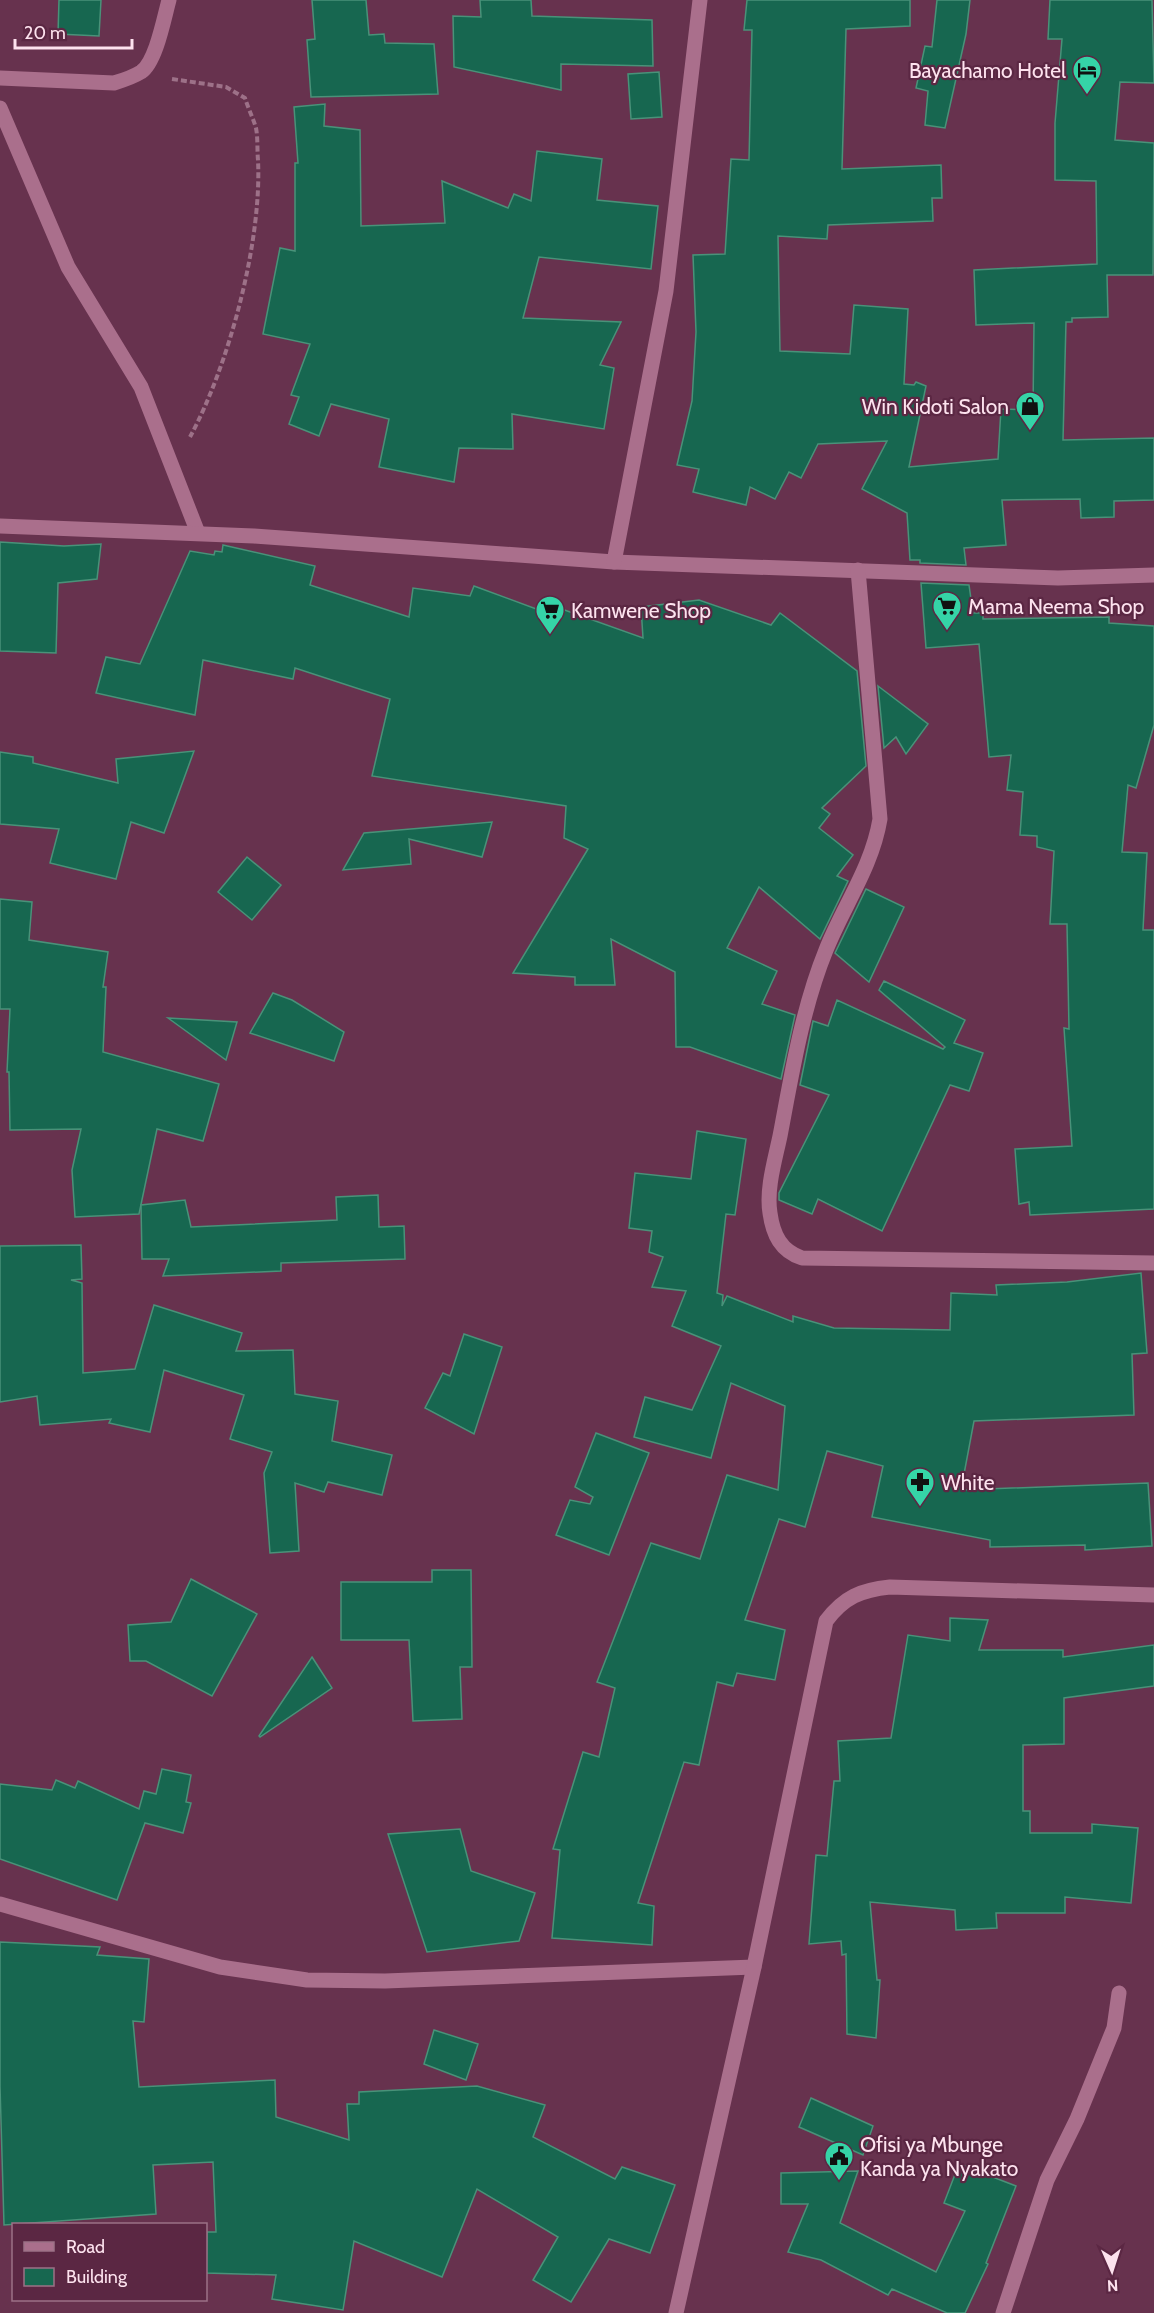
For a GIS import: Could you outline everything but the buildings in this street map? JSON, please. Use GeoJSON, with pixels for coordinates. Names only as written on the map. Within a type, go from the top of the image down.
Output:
{"type":"FeatureCollection","features":[{"type":"Feature","properties":{"kind":"street"},"geometry":{"type":"LineString","coordinates":[[0,78],[114,83],[137,74],[151,60],[169,0]]}},
{"type":"Feature","properties":{"kind":"street"},"geometry":{"type":"LineString","coordinates":[[614,562],[666,291],[700,0]]}},
{"type":"Feature","properties":{"kind":"street"},"geometry":{"type":"LineString","coordinates":[[0,108],[69,267],[141,387],[198,533]]}},
{"type":"Feature","properties":{"kind":"street"},"geometry":{"type":"LineString","coordinates":[[0,526],[198,533],[614,562],[1058,578],[1154,575]]}},
{"type":"Feature","properties":{"kind":"street"},"geometry":{"type":"LineString","coordinates":[[858,570],[880,798],[880,819],[876,842],[826,949],[805,1010],[772,1178],[770,1212],[776,1237],[787,1253],[802,1258],[1154,1263]]}},
{"type":"Feature","properties":{"kind":"street"},"geometry":{"type":"LineString","coordinates":[[676,2313],[754,1967],[826,1621],[834,1610],[866,1589],[890,1587],[1154,1594]]}},
{"type":"Feature","properties":{"kind":"street"},"geometry":{"type":"LineString","coordinates":[[0,1904],[220,1967],[307,1980],[385,1981],[754,1967]]}},
{"type":"Feature","properties":{"kind":"street"},"geometry":{"type":"LineString","coordinates":[[1003,2313],[1047,2180],[1077,2119],[1113,2028],[1119,1993]]}},
{"type":"Feature","properties":{"kind":"path"},"geometry":{"type":"LineString","coordinates":[[137,74],[226,87],[244,98],[256,129],[258,177],[254,230],[242,298],[201,417],[173,470]]}},
{"type":"Feature","properties":{"kind":"place","name":"Bayachamo Hotel"},"geometry":{"type":"Point","coordinates":[1087,96]}},
{"type":"Feature","properties":{"kind":"place","name":"Win Kidoti Salon"},"geometry":{"type":"Point","coordinates":[1030,432]}},
{"type":"Feature","properties":{"kind":"place","name":"Mama Neema Shop"},"geometry":{"type":"Point","coordinates":[947,632]}},
{"type":"Feature","properties":{"kind":"place","name":"Kamwene Shop"},"geometry":{"type":"Point","coordinates":[550,636]}},
{"type":"Feature","properties":{"kind":"place","name":"White"},"geometry":{"type":"Point","coordinates":[920,1508]}},
{"type":"Feature","properties":{"kind":"place","name":"Ofisi ya Mbunge Kanda ya Nyakato"},"geometry":{"type":"Point","coordinates":[839,2182]}}]}
